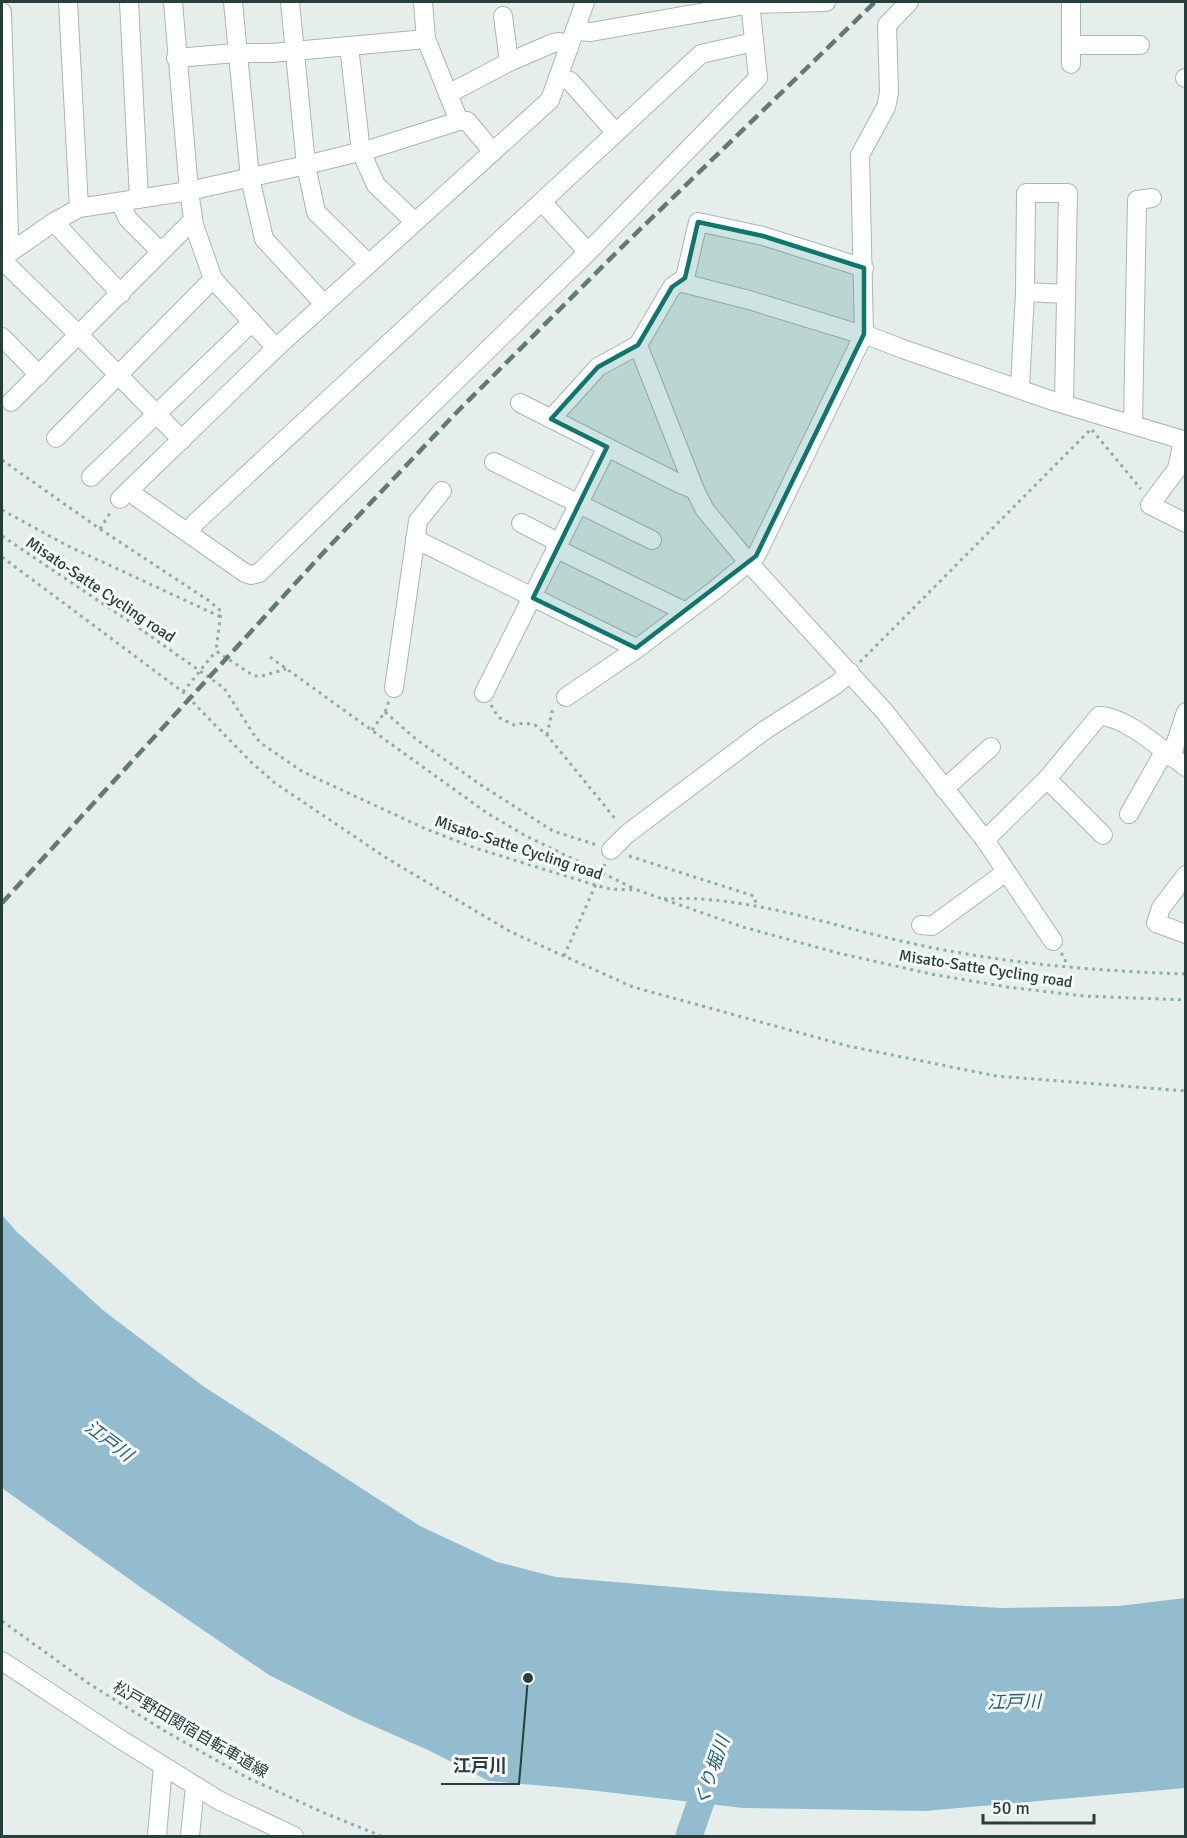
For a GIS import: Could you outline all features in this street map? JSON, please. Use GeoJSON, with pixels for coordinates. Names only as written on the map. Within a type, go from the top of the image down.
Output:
{"type":"FeatureCollection","features":[{"type":"Feature","properties":{"kind":"street"},"geometry":{"type":"LineString","coordinates":[[68,2],[79,208]]}},
{"type":"Feature","properties":{"kind":"street"},"geometry":{"type":"LineString","coordinates":[[129,2],[139,199]]}},
{"type":"Feature","properties":{"kind":"street"},"geometry":{"type":"LineString","coordinates":[[172,2],[193,220],[213,279],[276,348]]}},
{"type":"Feature","properties":{"kind":"street"},"geometry":{"type":"LineString","coordinates":[[232,2],[250,178],[264,239],[324,304]]}},
{"type":"Feature","properties":{"kind":"street"},"geometry":{"type":"LineString","coordinates":[[290,2],[306,165],[316,212],[369,264]]}},
{"type":"Feature","properties":{"kind":"street"},"geometry":{"type":"LineString","coordinates":[[423,2],[426,39],[459,121]]}},
{"type":"Feature","properties":{"kind":"street"},"geometry":{"type":"LineString","coordinates":[[585,2],[550,100],[276,348],[125,494],[138,498],[245,573],[251,575],[260,573],[588,252],[758,78],[750,3]]}},
{"type":"Feature","properties":{"kind":"street"},"geometry":{"type":"LineString","coordinates":[[448,94],[509,62],[553,43],[572,40],[591,32],[750,3],[826,2]]}},
{"type":"Feature","properties":{"kind":"street"},"geometry":{"type":"LineString","coordinates":[[566,697],[686,612],[756,556],[864,334],[860,155],[886,107],[889,93],[887,25],[909,2]]}},
{"type":"Feature","properties":{"kind":"street"},"geometry":{"type":"LineString","coordinates":[[1071,2],[1071,64]]}},
{"type":"Feature","properties":{"kind":"street"},"geometry":{"type":"LineString","coordinates":[[2,12],[9,237],[6,255]]}},
{"type":"Feature","properties":{"kind":"street"},"geometry":{"type":"LineString","coordinates":[[503,16],[509,62]]}},
{"type":"Feature","properties":{"kind":"street"},"geometry":{"type":"LineString","coordinates":[[176,58],[294,51],[426,39]]}},
{"type":"Feature","properties":{"kind":"street"},"geometry":{"type":"LineString","coordinates":[[189,533],[195,524],[701,54],[754,42]]}},
{"type":"Feature","properties":{"kind":"street"},"geometry":{"type":"LineString","coordinates":[[1071,45],[1140,45]]}},
{"type":"Feature","properties":{"kind":"street"},"geometry":{"type":"LineString","coordinates":[[349,46],[361,152],[376,185],[415,222]]}},
{"type":"Feature","properties":{"kind":"street"},"geometry":{"type":"LineString","coordinates":[[559,78],[570,81],[616,133]]}},
{"type":"Feature","properties":{"kind":"street"},"geometry":{"type":"LineString","coordinates":[[6,255],[79,208],[189,191],[250,178],[361,152],[459,121],[467,121],[493,152]]}},
{"type":"Feature","properties":{"kind":"street"},"geometry":{"type":"LineString","coordinates":[[1020,388],[1025,292],[1026,193],[1068,193],[1064,402]]}},
{"type":"Feature","properties":{"kind":"street"},"geometry":{"type":"LineString","coordinates":[[1133,424],[1137,200],[1152,198]]}},
{"type":"Feature","properties":{"kind":"street"},"geometry":{"type":"LineString","coordinates":[[120,202],[128,219],[162,252]]}},
{"type":"Feature","properties":{"kind":"street"},"geometry":{"type":"LineString","coordinates":[[542,202],[588,252]]}},
{"type":"Feature","properties":{"kind":"street"},"geometry":{"type":"LineString","coordinates":[[11,402],[193,220]]}},
{"type":"Feature","properties":{"kind":"street"},"geometry":{"type":"LineString","coordinates":[[54,222],[121,294]]}},
{"type":"Feature","properties":{"kind":"street"},"geometry":{"type":"LineString","coordinates":[[551,419],[598,367],[638,345],[672,286],[685,278],[698,222],[763,236],[864,268]]}},
{"type":"Feature","properties":{"kind":"street"},"geometry":{"type":"LineString","coordinates":[[6,255],[79,335],[182,440]]}},
{"type":"Feature","properties":{"kind":"street"},"geometry":{"type":"LineString","coordinates":[[56,438],[213,279]]}},
{"type":"Feature","properties":{"kind":"street"},"geometry":{"type":"LineString","coordinates":[[679,282],[864,334],[1053,400],[1184,441],[1177,469],[1150,505],[1185,522]]}},
{"type":"Feature","properties":{"kind":"street"},"geometry":{"type":"LineString","coordinates":[[1025,292],[1066,294]]}},
{"type":"Feature","properties":{"kind":"street"},"geometry":{"type":"LineString","coordinates":[[91,477],[252,322]]}},
{"type":"Feature","properties":{"kind":"street"},"geometry":{"type":"LineString","coordinates":[[4,344],[39,375]]}},
{"type":"Feature","properties":{"kind":"street"},"geometry":{"type":"LineString","coordinates":[[638,345],[705,510],[749,563],[885,712],[985,840],[1053,941]]}},
{"type":"Feature","properties":{"kind":"street"},"geometry":{"type":"LineString","coordinates":[[520,403],[695,490]]}},
{"type":"Feature","properties":{"kind":"street"},"geometry":{"type":"LineString","coordinates":[[484,693],[607,447]]}},
{"type":"Feature","properties":{"kind":"street"},"geometry":{"type":"LineString","coordinates":[[494,462],[652,540]]}},
{"type":"Feature","properties":{"kind":"street"},"geometry":{"type":"LineString","coordinates":[[394,688],[418,522],[442,491]]}},
{"type":"Feature","properties":{"kind":"street"},"geometry":{"type":"LineString","coordinates":[[521,523],[557,545],[686,612]]}},
{"type":"Feature","properties":{"kind":"street"},"geometry":{"type":"LineString","coordinates":[[415,539],[636,648]]}},
{"type":"Feature","properties":{"kind":"street"},"geometry":{"type":"LineString","coordinates":[[607,858],[627,834],[765,730],[837,684],[850,672]]}},
{"type":"Feature","properties":{"kind":"street"},"geometry":{"type":"LineString","coordinates":[[1129,814],[1173,758],[1185,712]]}},
{"type":"Feature","properties":{"kind":"street"},"geometry":{"type":"LineString","coordinates":[[985,840],[1047,779],[1099,716],[1110,716],[1173,758]]}},
{"type":"Feature","properties":{"kind":"street"},"geometry":{"type":"LineString","coordinates":[[944,789],[991,747]]}},
{"type":"Feature","properties":{"kind":"street"},"geometry":{"type":"LineString","coordinates":[[1047,779],[1103,835]]}},
{"type":"Feature","properties":{"kind":"street"},"geometry":{"type":"LineString","coordinates":[[921,925],[932,926],[1006,872]]}},
{"type":"Feature","properties":{"kind":"street"},"geometry":{"type":"LineString","coordinates":[[1185,875],[1161,908],[1156,924],[1185,934]]}},
{"type":"Feature","properties":{"kind":"street"},"geometry":{"type":"LineString","coordinates":[[2,1661],[220,1801],[294,1836]]}},
{"type":"Feature","properties":{"kind":"street"},"geometry":{"type":"LineString","coordinates":[[153,1834],[163,1766]]}},
{"type":"Feature","properties":{"kind":"street"},"geometry":{"type":"LineString","coordinates":[[190,1836],[195,1786]]}},
{"type":"Feature","properties":{"kind":"path"},"geometry":{"type":"LineString","coordinates":[[850,672],[1104,415]]}},
{"type":"Feature","properties":{"kind":"path"},"geometry":{"type":"LineString","coordinates":[[1091,429],[1152,502]]}},
{"type":"Feature","properties":{"kind":"path"},"geometry":{"type":"LineString","coordinates":[[2,460],[221,611],[216,651],[183,692]]}},
{"type":"Feature","properties":{"kind":"path"},"geometry":{"type":"LineString","coordinates":[[100,529],[125,494]]}},
{"type":"Feature","properties":{"kind":"path","name":"Misato-Satte Cycling road"},"geometry":{"type":"LineString","coordinates":[[2,510],[68,546],[221,617]]}},
{"type":"Feature","properties":{"kind":"path","name":"Misato-Satte Cycling road"},"geometry":{"type":"LineString","coordinates":[[2,536],[139,627],[224,688],[256,738],[265,746],[303,772],[426,829],[486,851],[596,885],[610,889],[637,890],[743,927],[838,953],[931,974],[1008,987],[1084,996],[1185,1000]]}},
{"type":"Feature","properties":{"kind":"path"},"geometry":{"type":"LineString","coordinates":[[2,557],[183,692],[251,762],[275,783],[408,871],[511,932],[564,956],[633,987],[848,1046],[996,1076],[1185,1091]]}},
{"type":"Feature","properties":{"kind":"path"},"geometry":{"type":"LineString","coordinates":[[216,651],[254,676],[286,669]]}},
{"type":"Feature","properties":{"kind":"path"},"geometry":{"type":"LineString","coordinates":[[270,657],[487,813],[600,874],[637,890]]}},
{"type":"Feature","properties":{"kind":"path"},"geometry":{"type":"LineString","coordinates":[[484,693],[498,717],[514,725],[524,723],[535,725],[547,735],[627,834]]}},
{"type":"Feature","properties":{"kind":"path"},"geometry":{"type":"LineString","coordinates":[[547,735],[553,707],[558,700],[566,697]]}},
{"type":"Feature","properties":{"kind":"path"},"geometry":{"type":"LineString","coordinates":[[372,730],[385,712],[417,740],[481,785],[553,831],[607,858],[754,897],[757,907]]}},
{"type":"Feature","properties":{"kind":"path"},"geometry":{"type":"LineString","coordinates":[[564,956],[607,858]]}},
{"type":"Feature","properties":{"kind":"path"},"geometry":{"type":"LineString","coordinates":[[662,900],[688,898],[757,907],[910,943],[982,957],[1066,966],[1185,974]]}},
{"type":"Feature","properties":{"kind":"path","name":"松戸野田関宿自転車道線"},"geometry":{"type":"LineString","coordinates":[[2,1621],[88,1683],[163,1730],[244,1776],[381,1836]]}},
{"type":"Feature","properties":{"kind":"highlighted area"},"geometry":{"type":"Polygon","coordinates":[[[698,222],[763,236],[864,268],[864,334],[756,556],[636,648],[533,598],[607,447],[551,419],[598,367],[638,345],[672,287],[685,278],[698,222]]]}},
{"type":"Feature","properties":{"kind":"water"},"geometry":{"type":"Polygon","coordinates":[[[2,1215],[17,1232],[104,1311],[203,1386],[420,1526],[497,1562],[556,1577],[721,1591],[1001,1608],[1119,1606],[1185,1598],[1185,1788],[925,1811],[743,1808],[489,1781],[428,1750],[353,1717],[269,1675],[143,1589],[2,1488],[2,1215]]]}},
{"type":"Feature","properties":{"kind":"waterway","name":"くり堀川"},"geometry":{"type":"LineString","coordinates":[[689,1836],[712,1770]]}},
{"type":"Feature","properties":{"kind":"railway"},"geometry":{"type":"LineString","coordinates":[[2,903],[324,552],[455,414],[627,242],[875,2]]}},
{"type":"Feature","properties":{"kind":"place","name":"江戸川"},"geometry":{"type":"Point","coordinates":[528,1678]}}]}
